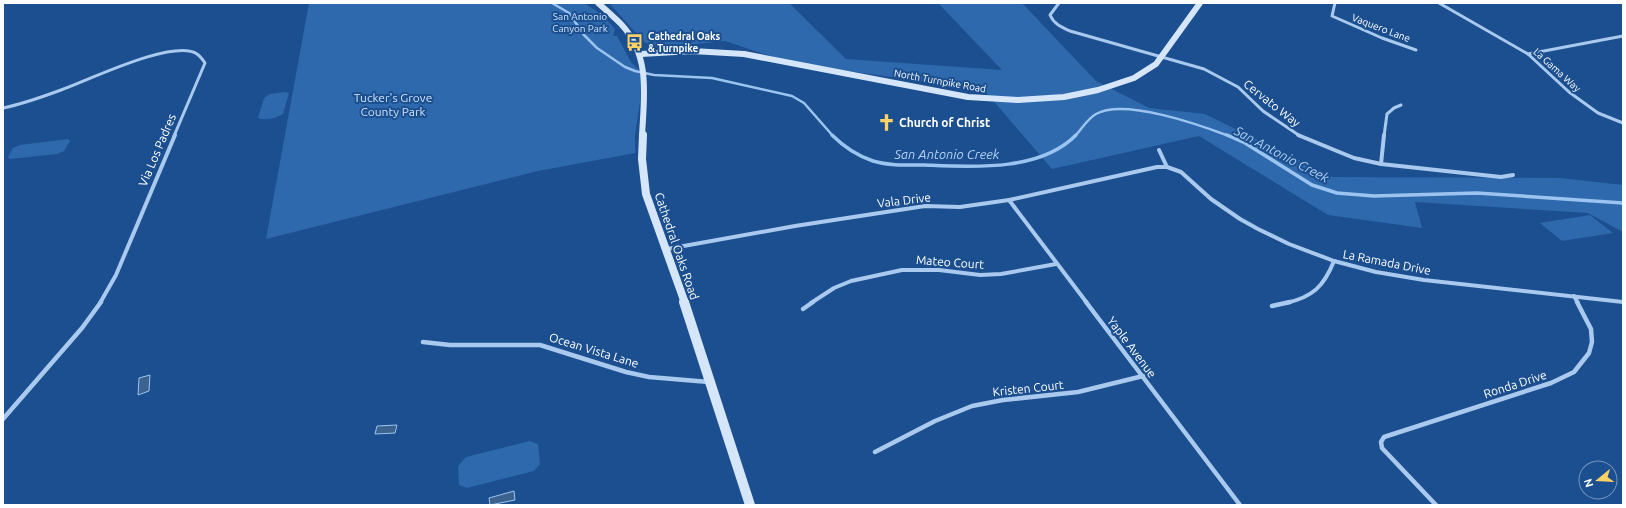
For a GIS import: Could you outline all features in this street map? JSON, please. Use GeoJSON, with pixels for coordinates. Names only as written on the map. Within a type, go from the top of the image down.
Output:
{"type":"FeatureCollection","features":[{"type":"Feature","properties":{"kind":"main road","name":"Cathedral Oaks Road"},"geometry":{"type":"LineString","coordinates":[[598,3],[619,20],[641,54],[644,65],[646,86],[641,156],[644,186],[649,208],[666,249],[711,382],[750,505]]}},
{"type":"Feature","properties":{"kind":"main road","name":"North Turnpike Road"},"geometry":{"type":"LineString","coordinates":[[641,54],[684,51],[721,51],[744,54],[956,95],[1018,100],[1064,97],[1104,88],[1134,78],[1156,64],[1162,58],[1200,3]]}},
{"type":"Feature","properties":{"kind":"street","name":"Cervato Way"},"geometry":{"type":"LineString","coordinates":[[1059,3],[1050,15],[1052,20],[1059,26],[1070,31],[1204,69],[1229,82],[1293,133],[1309,141],[1354,158],[1381,164],[1501,177],[1513,175]]}},
{"type":"Feature","properties":{"kind":"street","name":"Vaquero Lane"},"geometry":{"type":"LineString","coordinates":[[1335,3],[1332,16],[1382,38],[1416,50]]}},
{"type":"Feature","properties":{"kind":"street","name":"La Gama Way"},"geometry":{"type":"LineString","coordinates":[[1439,3],[1528,54],[1577,99],[1598,114],[1623,123]]}},
{"type":"Feature","properties":{"kind":"street"},"geometry":{"type":"LineString","coordinates":[[1528,54],[1623,36]]}},
{"type":"Feature","properties":{"kind":"street","name":"Via Los Padres"},"geometry":{"type":"LineString","coordinates":[[3,108],[62,90],[138,58],[156,54],[188,52],[198,54],[203,58],[205,63],[116,275],[82,328],[3,419]]}},
{"type":"Feature","properties":{"kind":"street"},"geometry":{"type":"LineString","coordinates":[[1381,164],[1387,114],[1394,108],[1401,105]]}},
{"type":"Feature","properties":{"kind":"street"},"geometry":{"type":"LineString","coordinates":[[1159,150],[1167,167]]}},
{"type":"Feature","properties":{"kind":"street","name":"Vala Drive"},"geometry":{"type":"LineString","coordinates":[[666,249],[795,226],[925,206],[960,207],[1009,200],[1157,167],[1167,167]]}},
{"type":"Feature","properties":{"kind":"street","name":"La Ramada Drive"},"geometry":{"type":"LineString","coordinates":[[1167,167],[1181,172],[1211,199],[1240,219],[1289,244],[1334,261],[1376,272],[1410,278],[1623,302]]}},
{"type":"Feature","properties":{"kind":"street","name":"Yaple Avenue"},"geometry":{"type":"LineString","coordinates":[[1009,200],[1240,505]]}},
{"type":"Feature","properties":{"kind":"street"},"geometry":{"type":"LineString","coordinates":[[1272,306],[1290,303],[1310,296],[1323,284],[1334,261]]}},
{"type":"Feature","properties":{"kind":"street","name":"Mateo Court"},"geometry":{"type":"LineString","coordinates":[[803,309],[834,288],[856,280],[902,270],[939,270],[980,275],[1001,274],[1056,264]]}},
{"type":"Feature","properties":{"kind":"street","name":"Ronda Drive"},"geometry":{"type":"LineString","coordinates":[[1436,505],[1382,448],[1381,442],[1384,437],[1551,383],[1574,372],[1589,353],[1592,342],[1590,329],[1574,296]]}},
{"type":"Feature","properties":{"kind":"street","name":"Ocean Vista Lane"},"geometry":{"type":"LineString","coordinates":[[423,342],[450,345],[540,345],[626,372],[649,377],[711,382]]}},
{"type":"Feature","properties":{"kind":"street","name":"Kristen Court"},"geometry":{"type":"LineString","coordinates":[[875,452],[916,430],[972,406],[1000,399],[1054,396],[1088,391],[1143,376]]}},
{"type":"Feature","properties":{"kind":"green space","name":"Tucker's Grove County Park"},"geometry":{"type":"Polygon","coordinates":[[[309,3],[584,3],[601,14],[615,29],[613,36],[617,36],[631,62],[640,71],[640,102],[635,135],[635,153],[538,171],[266,239],[309,3]]]}},
{"type":"Feature","properties":{"kind":"green space"},"geometry":{"type":"Polygon","coordinates":[[[609,3],[789,3],[846,59],[1002,70],[938,3],[1022,3],[1096,81],[1149,108],[1205,114],[1333,177],[1560,178],[1623,185],[1623,232],[1588,213],[1415,202],[1422,228],[1328,215],[1199,136],[1052,169],[984,90],[791,63],[725,41],[657,48],[644,42],[609,3]]]}},
{"type":"Feature","properties":{"kind":"green space"},"geometry":{"type":"Polygon","coordinates":[[[284,92],[289,93],[283,114],[271,119],[258,118],[264,98],[270,94],[284,92]]]}},
{"type":"Feature","properties":{"kind":"green space"},"geometry":{"type":"Polygon","coordinates":[[[68,139],[70,141],[64,151],[57,154],[10,159],[8,157],[13,148],[20,145],[68,139]]]}},
{"type":"Feature","properties":{"kind":"green space"},"geometry":{"type":"Polygon","coordinates":[[[1590,215],[1613,233],[1562,241],[1540,223],[1590,215]]]}},
{"type":"Feature","properties":{"kind":"green space"},"geometry":{"type":"Polygon","coordinates":[[[530,441],[538,444],[540,464],[534,471],[467,488],[459,485],[458,466],[466,457],[530,441]]]}},
{"type":"Feature","properties":{"kind":"shaded area"},"geometry":{"type":"Polygon","coordinates":[[[150,375],[149,391],[138,395],[139,378],[150,375]]]}},
{"type":"Feature","properties":{"kind":"shaded area"},"geometry":{"type":"Polygon","coordinates":[[[397,425],[395,433],[375,434],[377,426],[397,425]]]}},
{"type":"Feature","properties":{"kind":"shaded area"},"geometry":{"type":"Polygon","coordinates":[[[514,491],[515,500],[490,505],[489,498],[514,491]]]}},
{"type":"Feature","properties":{"kind":"waterway","name":"San Antonio Creek"},"geometry":{"type":"LineString","coordinates":[[552,3],[569,13],[584,35],[597,48],[625,67],[654,75],[712,78],[792,96],[804,103],[833,135]]}},
{"type":"Feature","properties":{"kind":"waterway","name":"San Antonio Creek"},"geometry":{"type":"LineString","coordinates":[[1075,135],[1087,121],[1096,114],[1109,110],[1125,109],[1143,111],[1182,120],[1229,136]]}},
{"type":"Feature","properties":{"kind":"waterway","name":"San Antonio Creek"},"geometry":{"type":"LineString","coordinates":[[833,135],[857,154],[879,163],[899,165],[984,166],[1005,165],[1044,156],[1061,147],[1075,135]]}},
{"type":"Feature","properties":{"kind":"waterway","name":"San Antonio Creek"},"geometry":{"type":"LineString","coordinates":[[1227,135],[1245,143],[1312,185],[1337,193],[1374,196],[1477,193],[1623,203]]}},
{"type":"Feature","properties":{"kind":"place","name":"Cathedral Oaks & Turnpike"},"geometry":{"type":"Point","coordinates":[635,42]}},
{"type":"Feature","properties":{"kind":"place","name":"Church of Christ"},"geometry":{"type":"Point","coordinates":[886,122]}},
{"type":"Feature","properties":{"kind":"park label","name":"San Antonio Canyon Park"},"geometry":{"type":"Point","coordinates":[580,22]}}]}
